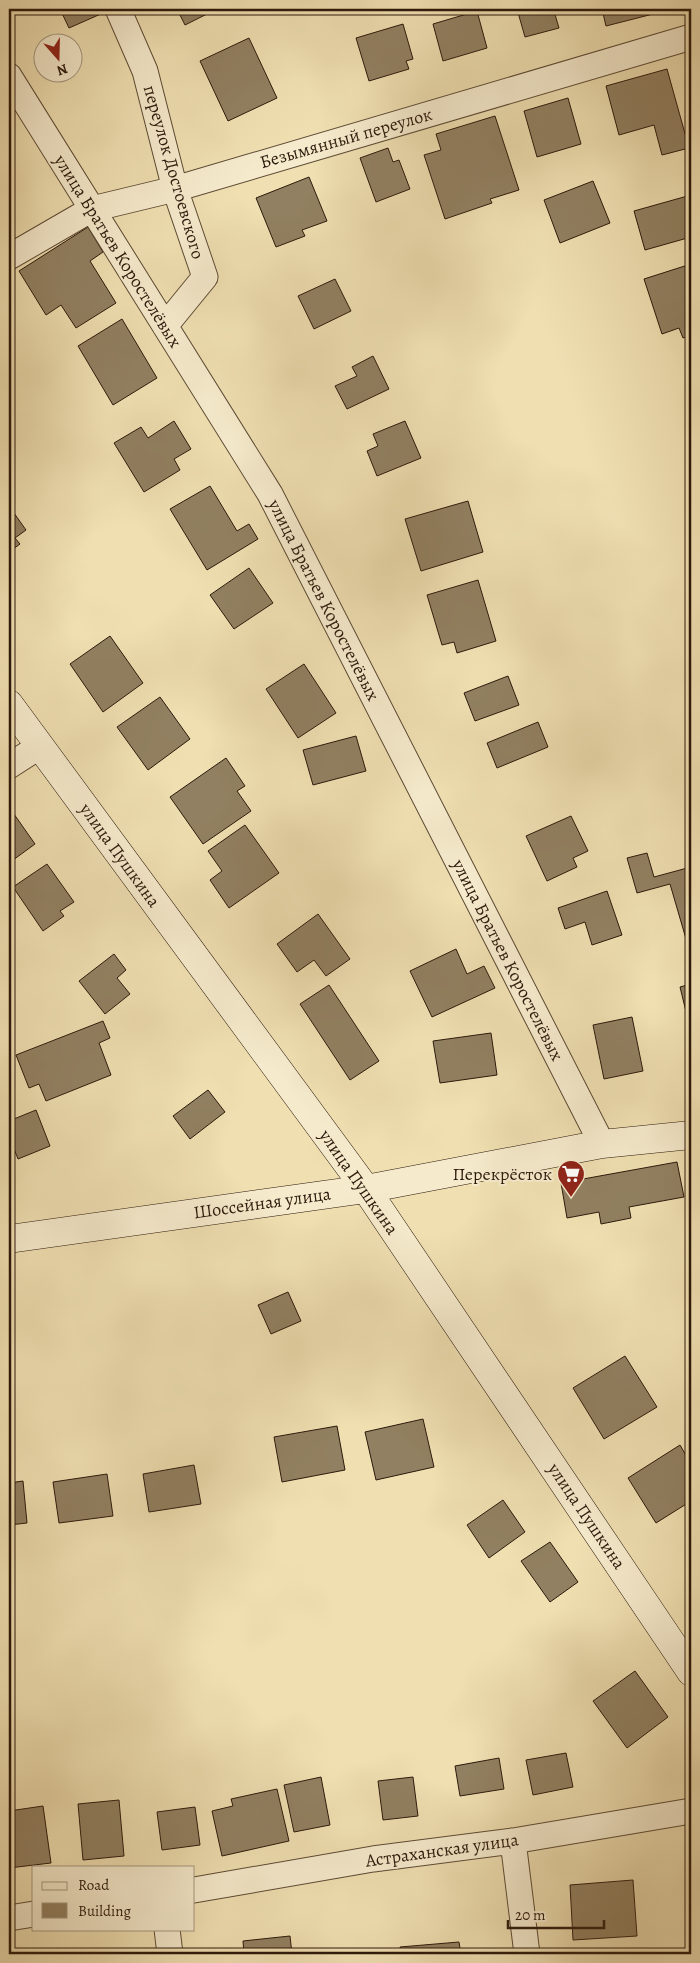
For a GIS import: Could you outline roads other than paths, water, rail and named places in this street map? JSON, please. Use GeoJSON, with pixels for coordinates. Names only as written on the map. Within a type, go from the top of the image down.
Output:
{"type":"FeatureCollection","features":[{"type":"Feature","properties":{"kind":"main road","name":"улица Пушкина"},"geometry":{"type":"LineString","coordinates":[[9,704],[366,1188],[691,1672]]}},
{"type":"Feature","properties":{"kind":"main road","name":"Шоссейная улица"},"geometry":{"type":"LineString","coordinates":[[9,1239],[366,1188],[602,1144],[691,1134]]}},
{"type":"Feature","properties":{"kind":"street","name":"переулок Достоевского"},"geometry":{"type":"LineString","coordinates":[[118,9],[145,71],[175,189],[205,277],[165,326]]}},
{"type":"Feature","properties":{"kind":"street","name":"Безымянный переулок"},"geometry":{"type":"LineString","coordinates":[[9,257],[92,208],[175,189],[691,37]]}},
{"type":"Feature","properties":{"kind":"street","name":"улица Братьев Коростелёвых"},"geometry":{"type":"LineString","coordinates":[[9,76],[270,494],[602,1144]]}},
{"type":"Feature","properties":{"kind":"street"},"geometry":{"type":"LineString","coordinates":[[9,766],[40,746]]}},
{"type":"Feature","properties":{"kind":"street","name":"Астраханская улица"},"geometry":{"type":"LineString","coordinates":[[195,1890],[373,1859],[513,1841],[691,1811]]}},
{"type":"Feature","properties":{"kind":"street"},"geometry":{"type":"LineString","coordinates":[[513,1841],[527,1954]]}},
{"type":"Feature","properties":{"kind":"street"},"geometry":{"type":"LineString","coordinates":[[9,1918],[32,1914]]}},
{"type":"Feature","properties":{"kind":"street"},"geometry":{"type":"LineString","coordinates":[[167,1930],[170,1954]]}},
{"type":"Feature","properties":{"kind":"place","name":"Перекрёсток"},"geometry":{"type":"Point","coordinates":[571,1198]}}]}
